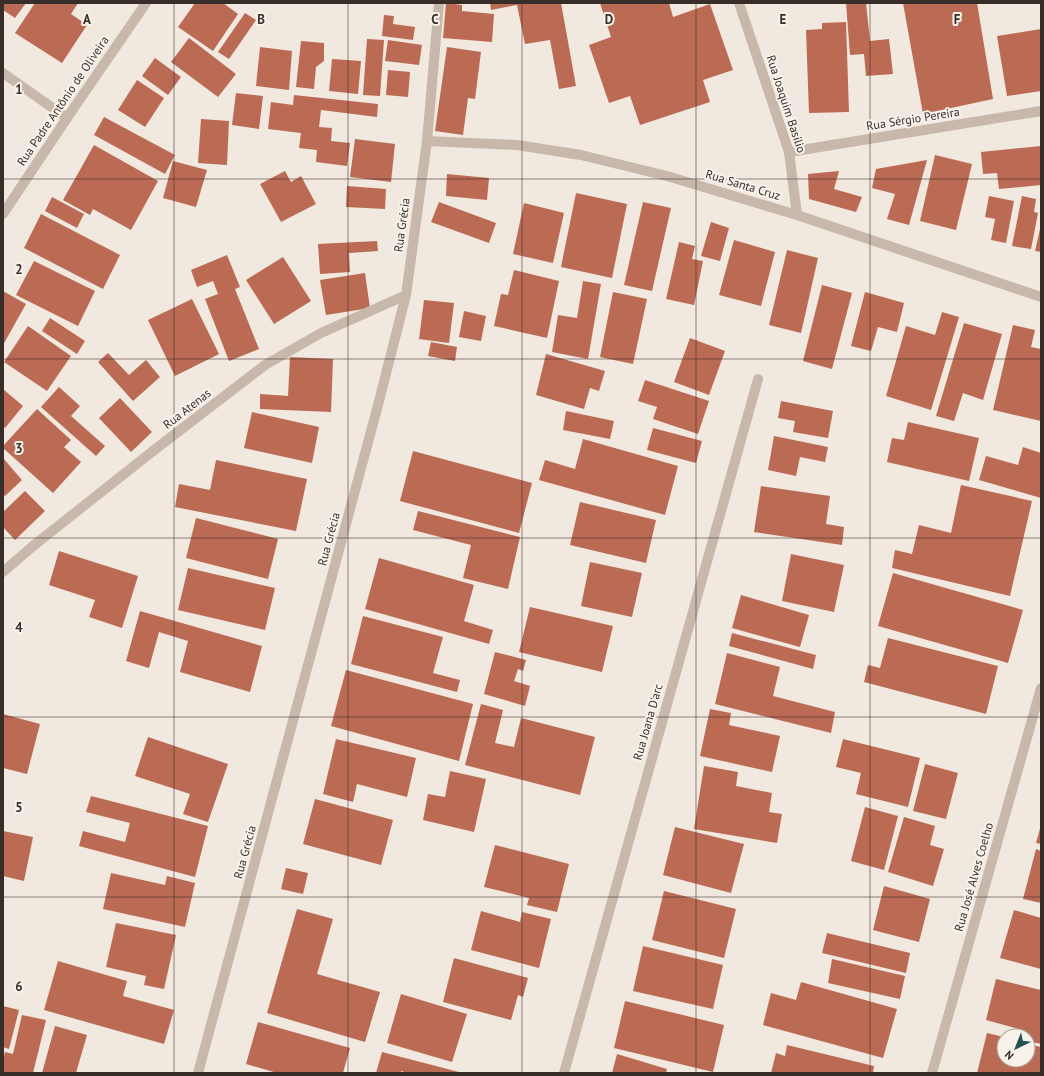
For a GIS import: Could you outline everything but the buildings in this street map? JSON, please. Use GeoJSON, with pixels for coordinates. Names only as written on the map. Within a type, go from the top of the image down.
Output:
{"type":"FeatureCollection","features":[{"type":"Feature","properties":{"kind":"street","name":"Rua Padre Antônio de Oliveira"},"geometry":{"type":"LineString","coordinates":[[3,214],[146,3]]}},
{"type":"Feature","properties":{"kind":"street","name":"Rua Grécia"},"geometry":{"type":"LineString","coordinates":[[198,1073],[375,417],[406,296],[427,141],[439,3]]}},
{"type":"Feature","properties":{"kind":"street","name":"Rua Joaquim Basílio"},"geometry":{"type":"LineString","coordinates":[[739,3],[789,152],[797,215]]}},
{"type":"Feature","properties":{"kind":"street"},"geometry":{"type":"LineString","coordinates":[[3,74],[67,118]]}},
{"type":"Feature","properties":{"kind":"street","name":"Rua Sérgio Pereira"},"geometry":{"type":"LineString","coordinates":[[789,152],[1041,111]]}},
{"type":"Feature","properties":{"kind":"street","name":"Rua Santa Cruz"},"geometry":{"type":"LineString","coordinates":[[427,141],[517,145],[581,155],[667,176],[797,215],[1041,297]]}},
{"type":"Feature","properties":{"kind":"street","name":"Rua Atenas"},"geometry":{"type":"LineString","coordinates":[[3,572],[33,546],[265,365],[322,333],[406,296]]}},
{"type":"Feature","properties":{"kind":"street","name":"Rua Joana D'arc"},"geometry":{"type":"LineString","coordinates":[[564,1073],[758,379]]}},
{"type":"Feature","properties":{"kind":"street","name":"Rua José Alves Coelho"},"geometry":{"type":"LineString","coordinates":[[932,1073],[1041,688]]}}]}
